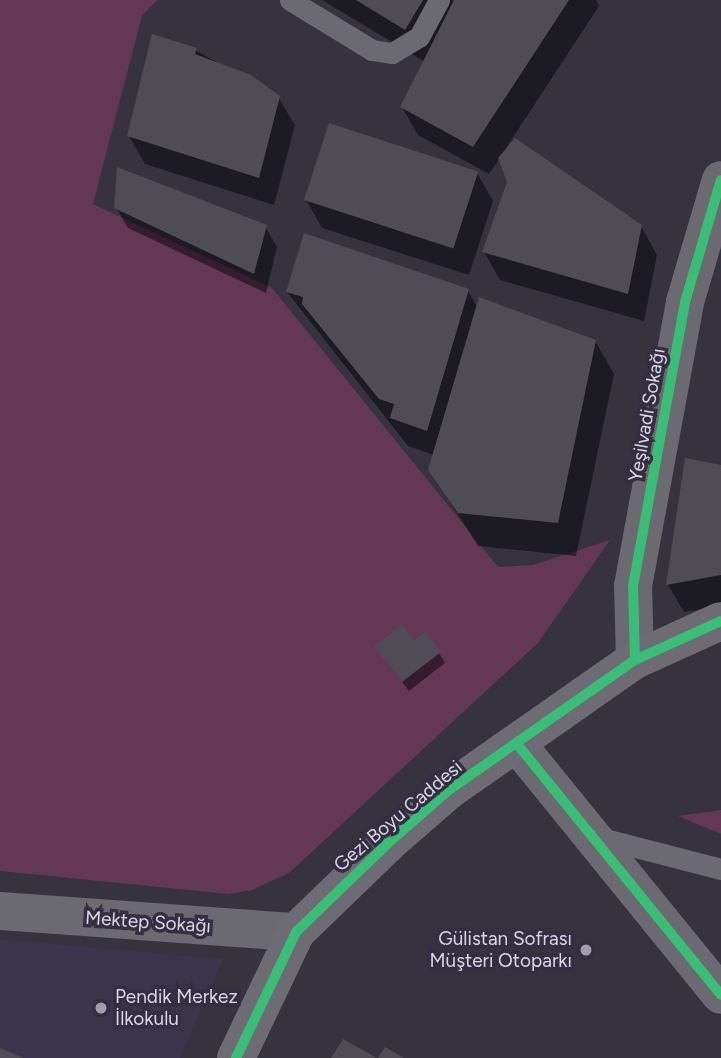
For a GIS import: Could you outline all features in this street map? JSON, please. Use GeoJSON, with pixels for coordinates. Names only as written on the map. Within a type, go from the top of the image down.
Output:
{"type":"FeatureCollection","features":[{"type":"Feature","properties":{"kind":"street","name":"Yeşilvadi Sokağı"},"geometry":{"type":"LineString","coordinates":[[644,656],[633,586],[685,302],[721,180]]}},
{"type":"Feature","properties":{"kind":"street","name":"Gezi Boyu Caddesi"},"geometry":{"type":"LineString","coordinates":[[236,1058],[296,932],[449,790],[644,656],[721,621]]}},
{"type":"Feature","properties":{"kind":"street"},"geometry":{"type":"LineString","coordinates":[[644,656],[721,643]]}},
{"type":"Feature","properties":{"kind":"street"},"geometry":{"type":"LineString","coordinates":[[517,744],[721,995]]}},
{"type":"Feature","properties":{"kind":"street","name":"Mektep Sokağı"},"geometry":{"type":"LineString","coordinates":[[0,911],[296,932]]}},
{"type":"Feature","properties":{"kind":"lane"},"geometry":{"type":"LineString","coordinates":[[290,0],[372,50],[392,53],[419,37],[439,0]]}},
{"type":"Feature","properties":{"kind":"lane"},"geometry":{"type":"LineString","coordinates":[[592,836],[721,869]]}},
{"type":"Feature","properties":{"kind":"shaded area"},"geometry":{"type":"Polygon","coordinates":[[[0,0],[158,0],[142,15],[93,204],[272,288],[498,567],[533,565],[610,540],[538,643],[289,873],[252,890],[229,894],[0,871],[0,0]]]}},
{"type":"Feature","properties":{"kind":"shaded area"},"geometry":{"type":"Polygon","coordinates":[[[721,810],[721,834],[678,816],[721,810]]]}},
{"type":"Feature","properties":{"kind":"shaded area","name":"Pendik Merkez İlkokulu"},"geometry":{"type":"Polygon","coordinates":[[[0,939],[223,959],[180,1058],[0,1058],[0,939]]]}},
{"type":"Feature","properties":{"kind":"building"},"geometry":{"type":"Polygon","coordinates":[[[356,0],[423,0],[405,30],[356,0]]]}},
{"type":"Feature","properties":{"kind":"building"},"geometry":{"type":"Polygon","coordinates":[[[454,0],[569,0],[473,147],[400,107],[454,0]]]}},
{"type":"Feature","properties":{"kind":"building"},"geometry":{"type":"Polygon","coordinates":[[[152,34],[197,48],[195,54],[251,75],[280,96],[259,178],[127,136],[152,34]]]}},
{"type":"Feature","properties":{"kind":"building"},"geometry":{"type":"Polygon","coordinates":[[[329,123],[478,172],[453,249],[304,200],[329,123]]]}},
{"type":"Feature","properties":{"kind":"building"},"geometry":{"type":"Polygon","coordinates":[[[515,138],[642,225],[628,294],[482,252],[507,182],[498,158],[515,138]]]}},
{"type":"Feature","properties":{"kind":"building"},"geometry":{"type":"Polygon","coordinates":[[[117,167],[267,225],[254,274],[114,208],[117,167]]]}},
{"type":"Feature","properties":{"kind":"building"},"geometry":{"type":"Polygon","coordinates":[[[304,233],[469,289],[427,431],[390,418],[394,404],[379,399],[302,304],[303,297],[286,292],[304,233]]]}},
{"type":"Feature","properties":{"kind":"building"},"geometry":{"type":"Polygon","coordinates":[[[479,297],[596,340],[558,523],[458,513],[428,470],[479,297]]]}},
{"type":"Feature","properties":{"kind":"building"},"geometry":{"type":"Polygon","coordinates":[[[685,458],[721,465],[721,575],[666,585],[685,458]]]}},
{"type":"Feature","properties":{"kind":"building"},"geometry":{"type":"Polygon","coordinates":[[[402,625],[414,640],[425,632],[441,652],[402,682],[374,646],[402,625]]]}},
{"type":"Feature","properties":{"kind":"building"},"geometry":{"type":"Polygon","coordinates":[[[343,1039],[377,1058],[331,1058],[343,1039]]]}},
{"type":"Feature","properties":{"kind":"building"},"geometry":{"type":"Polygon","coordinates":[[[385,1047],[404,1058],[378,1058],[385,1047]]]}},
{"type":"Feature","properties":{"kind":"building"},"geometry":{"type":"Polygon","coordinates":[[[0,1048],[24,1058],[0,1058],[0,1048]]]}},
{"type":"Feature","properties":{"kind":"cycle path"},"geometry":{"type":"LineString","coordinates":[[635,660],[633,586],[685,302],[721,180]]}},
{"type":"Feature","properties":{"kind":"cycle path"},"geometry":{"type":"LineString","coordinates":[[236,1058],[296,932],[387,844],[449,790],[635,660],[721,621]]}},
{"type":"Feature","properties":{"kind":"cycle path"},"geometry":{"type":"LineString","coordinates":[[517,744],[721,995]]}},
{"type":"Feature","properties":{"kind":"place","name":"Gülistan Sofrası Müşteri Otoparkı"},"geometry":{"type":"Point","coordinates":[586,950]}},
{"type":"Feature","properties":{"kind":"place","name":"Pendik Merkez İlkokulu"},"geometry":{"type":"Point","coordinates":[101,1008]}}]}
